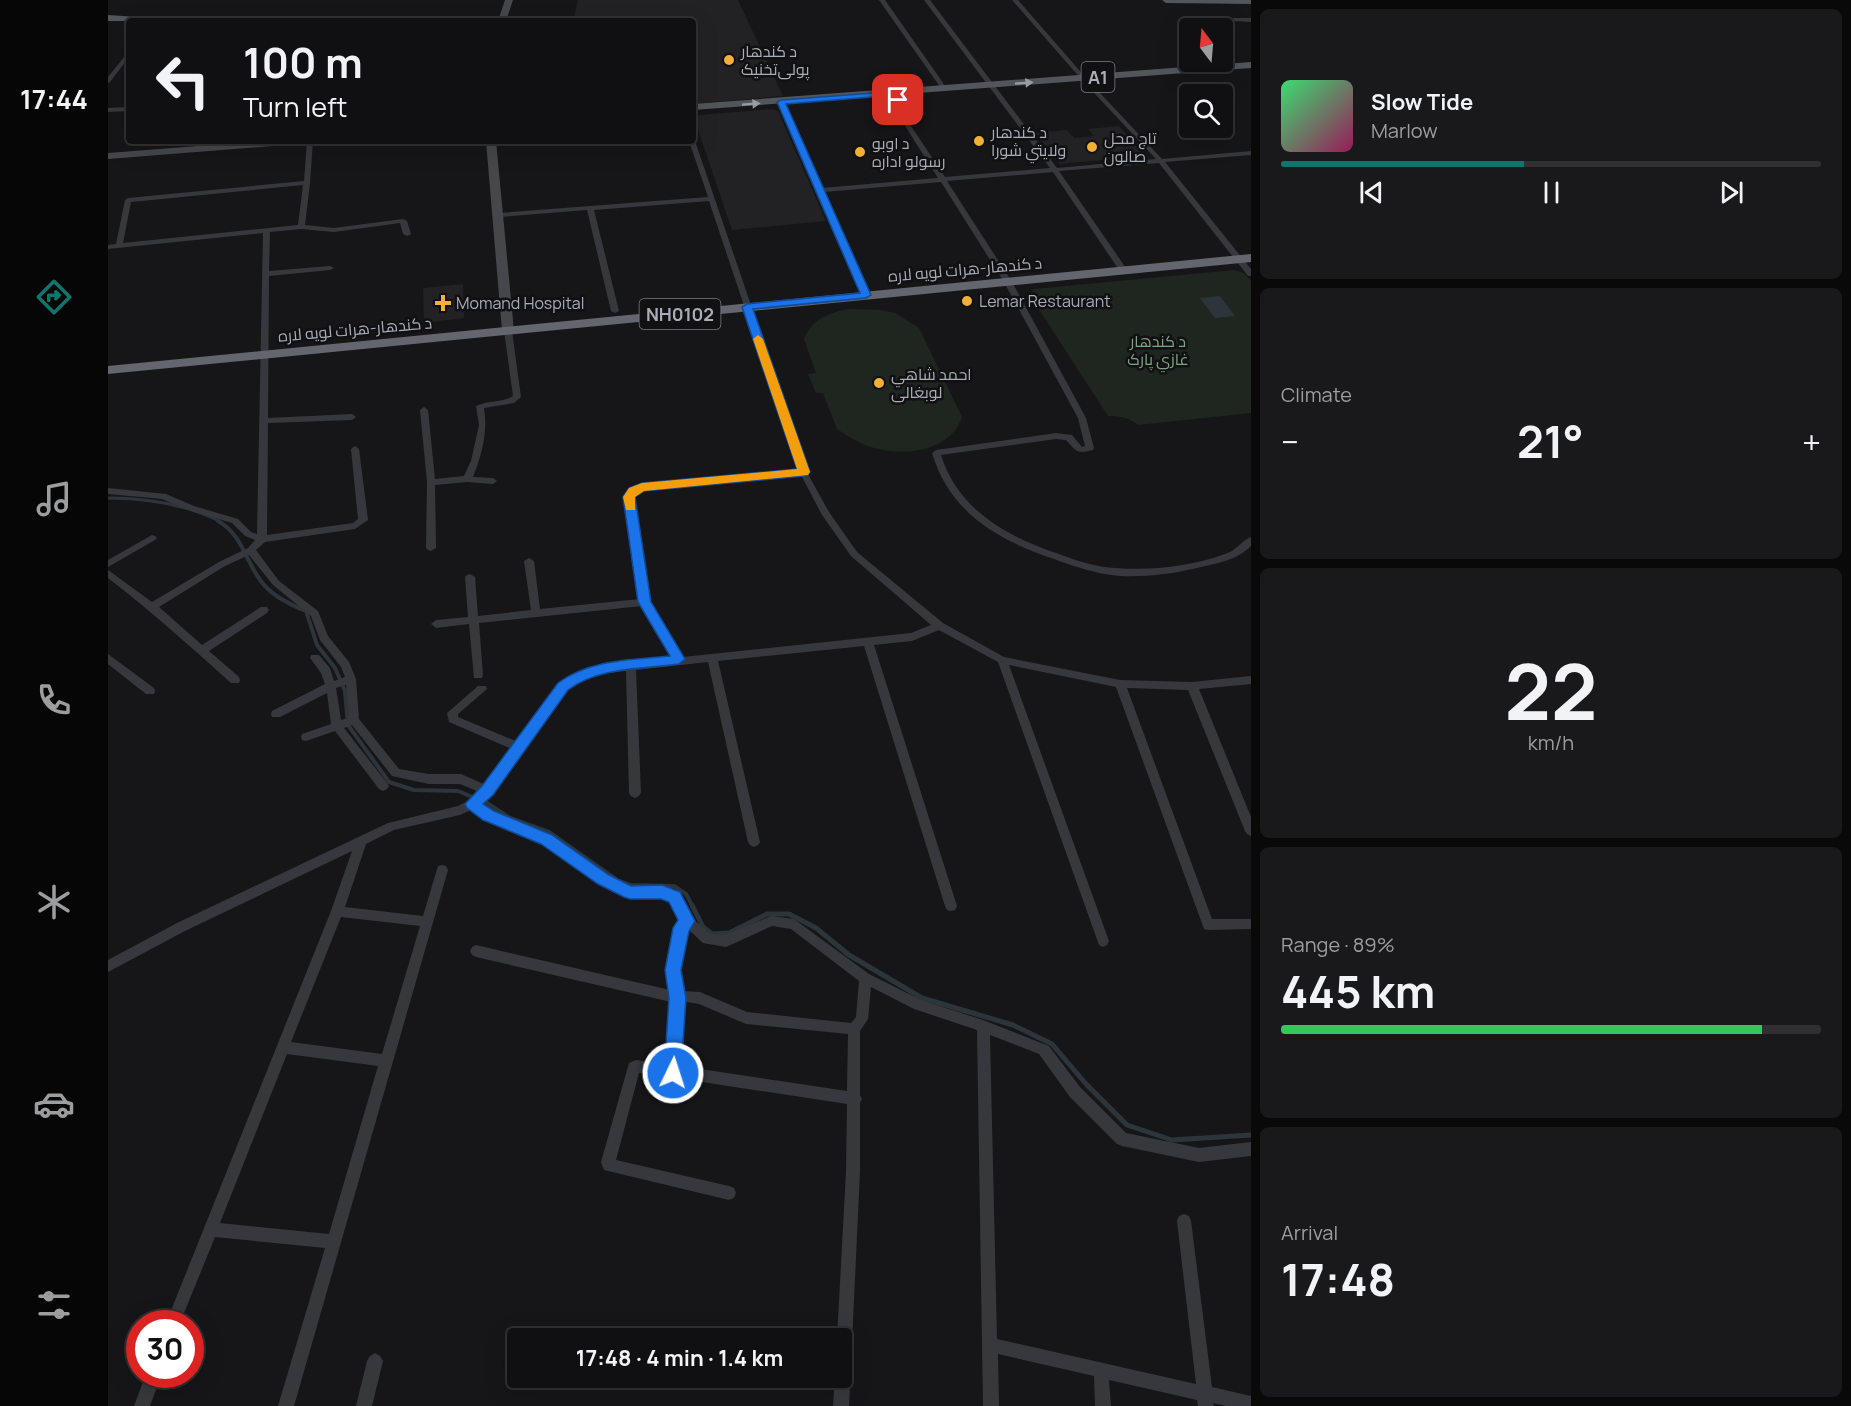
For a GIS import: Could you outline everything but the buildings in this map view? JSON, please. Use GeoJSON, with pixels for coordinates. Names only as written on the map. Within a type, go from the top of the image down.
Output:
{"type":"FeatureCollection","features":[{"type":"Feature","properties":{"kind":"highway","name":"د کندهار-هرات لويه لاره"},"geometry":{"type":"LineString","coordinates":[[108,360],[265,349],[1240,256],[1251,249]]}},
{"type":"Feature","properties":{"kind":"highway","name":"د کندهار-هرات لويه لاره"},"geometry":{"type":"LineString","coordinates":[[507,326],[615,311],[746,303]]}},
{"type":"Feature","properties":{"kind":"highway","name":"د کندهار-هرات لويه لاره"},"geometry":{"type":"LineString","coordinates":[[108,369],[265,349]]}},
{"type":"Feature","properties":{"kind":"main road"},"geometry":{"type":"LineString","coordinates":[[1166,0],[1251,1]]}},
{"type":"Feature","properties":{"kind":"main road"},"geometry":{"type":"LineString","coordinates":[[108,18],[126,19]]}},
{"type":"Feature","properties":{"kind":"main road","name":"A1"},"geometry":{"type":"LineString","coordinates":[[945,90],[1251,65]]}},
{"type":"Feature","properties":{"kind":"main road"},"geometry":{"type":"LineString","coordinates":[[696,107],[889,97],[945,90]]}},
{"type":"Feature","properties":{"kind":"street"},"geometry":{"type":"LineString","coordinates":[[503,18],[509,0]]}},
{"type":"Feature","properties":{"kind":"street"},"geometry":{"type":"LineString","coordinates":[[882,0],[945,90]]}},
{"type":"Feature","properties":{"kind":"street"},"geometry":{"type":"LineString","coordinates":[[927,0],[1055,170],[1120,266]]}},
{"type":"Feature","properties":{"kind":"street"},"geometry":{"type":"LineString","coordinates":[[1015,0],[1084,79],[1161,161],[1240,256],[1251,274]]}},
{"type":"Feature","properties":{"kind":"street"},"geometry":{"type":"LineString","coordinates":[[1234,20],[1251,20]]}},
{"type":"Feature","properties":{"kind":"street"},"geometry":{"type":"LineString","coordinates":[[108,81],[126,57]]}},
{"type":"Feature","properties":{"kind":"street"},"geometry":{"type":"LineString","coordinates":[[889,97],[905,101],[918,109],[915,115],[904,119],[891,118],[877,111],[876,108],[889,97]]}},
{"type":"Feature","properties":{"kind":"street"},"geometry":{"type":"LineString","coordinates":[[781,102],[864,291]]}},
{"type":"Feature","properties":{"kind":"street"},"geometry":{"type":"LineString","coordinates":[[108,110],[126,109]]}},
{"type":"Feature","properties":{"kind":"street"},"geometry":{"type":"LineString","coordinates":[[904,119],[1006,278],[1082,418],[1090,448],[1080,450],[1069,437],[1056,436],[936,453],[938,464],[953,490],[994,530],[1048,555],[1108,571],[1179,570],[1238,554],[1251,540]]}},
{"type":"Feature","properties":{"kind":"street"},"geometry":{"type":"LineString","coordinates":[[108,156],[259,144]]}},
{"type":"Feature","properties":{"kind":"street"},"geometry":{"type":"LineString","coordinates":[[301,227],[308,183],[310,144]]}},
{"type":"Feature","properties":{"kind":"street"},"geometry":{"type":"LineString","coordinates":[[467,479],[475,461],[483,425],[480,406],[511,401],[518,397],[507,326],[491,144]]}},
{"type":"Feature","properties":{"kind":"street"},"geometry":{"type":"LineString","coordinates":[[693,144],[804,472],[825,513],[854,554],[939,626],[1002,660],[1120,684],[1192,686],[1251,680]]}},
{"type":"Feature","properties":{"kind":"street"},"geometry":{"type":"LineString","coordinates":[[819,190],[1251,153]]}},
{"type":"Feature","properties":{"kind":"street"},"geometry":{"type":"LineString","coordinates":[[119,246],[128,200],[308,183]]}},
{"type":"Feature","properties":{"kind":"street"},"geometry":{"type":"LineString","coordinates":[[499,215],[712,199]]}},
{"type":"Feature","properties":{"kind":"street"},"geometry":{"type":"LineString","coordinates":[[590,208],[615,311]]}},
{"type":"Feature","properties":{"kind":"street"},"geometry":{"type":"LineString","coordinates":[[108,247],[301,227],[334,230],[403,220],[407,234]]}},
{"type":"Feature","properties":{"kind":"street"},"geometry":{"type":"LineString","coordinates":[[152,607],[252,550],[262,539],[267,231]]}},
{"type":"Feature","properties":{"kind":"street"},"geometry":{"type":"LineString","coordinates":[[265,274],[330,268]]}},
{"type":"Feature","properties":{"kind":"street"},"geometry":{"type":"LineString","coordinates":[[424,410],[430,482],[431,548]]}},
{"type":"Feature","properties":{"kind":"street"},"geometry":{"type":"LineString","coordinates":[[264,421],[352,417]]}},
{"type":"Feature","properties":{"kind":"street"},"geometry":{"type":"LineString","coordinates":[[108,491],[164,496],[191,508],[235,521],[248,534],[262,539],[361,524],[363,520],[355,449]]}},
{"type":"Feature","properties":{"kind":"street"},"geometry":{"type":"LineString","coordinates":[[679,659],[645,602],[629,497],[642,487],[804,472]]}},
{"type":"Feature","properties":{"kind":"street"},"geometry":{"type":"LineString","coordinates":[[430,482],[467,479],[493,481]]}},
{"type":"Feature","properties":{"kind":"street"},"geometry":{"type":"LineString","coordinates":[[108,564],[152,538]]}},
{"type":"Feature","properties":{"kind":"street"},"geometry":{"type":"LineString","coordinates":[[252,550],[276,583],[315,614],[324,637],[345,665],[351,679],[354,720],[396,773],[429,779],[461,779],[486,792]]}},
{"type":"Feature","properties":{"kind":"street"},"geometry":{"type":"LineString","coordinates":[[529,561],[536,614]]}},
{"type":"Feature","properties":{"kind":"street"},"geometry":{"type":"LineString","coordinates":[[108,573],[152,607],[235,680]]}},
{"type":"Feature","properties":{"kind":"street"},"geometry":{"type":"LineString","coordinates":[[470,577],[478,675]]}},
{"type":"Feature","properties":{"kind":"street"},"geometry":{"type":"LineString","coordinates":[[436,624],[645,602]]}},
{"type":"Feature","properties":{"kind":"street"},"geometry":{"type":"LineString","coordinates":[[201,651],[264,610]]}},
{"type":"Feature","properties":{"kind":"street"},"geometry":{"type":"LineString","coordinates":[[108,966],[181,927],[392,826],[460,810],[473,804],[486,792],[563,687],[577,676],[597,670],[679,659],[712,658],[912,637],[939,626]]}},
{"type":"Feature","properties":{"kind":"street"},"geometry":{"type":"LineString","coordinates":[[868,642],[951,906]]}},
{"type":"Feature","properties":{"kind":"street"},"geometry":{"type":"LineString","coordinates":[[108,658],[150,691]]}},
{"type":"Feature","properties":{"kind":"street"},"geometry":{"type":"LineString","coordinates":[[315,658],[326,671],[331,686],[336,725],[383,786]]}},
{"type":"Feature","properties":{"kind":"street"},"geometry":{"type":"LineString","coordinates":[[712,658],[754,842]]}},
{"type":"Feature","properties":{"kind":"street"},"geometry":{"type":"LineString","coordinates":[[1002,660],[1103,940]]}},
{"type":"Feature","properties":{"kind":"street"},"geometry":{"type":"LineString","coordinates":[[631,666],[635,793]]}},
{"type":"Feature","properties":{"kind":"street"},"geometry":{"type":"LineString","coordinates":[[276,714],[331,686],[351,679]]}},
{"type":"Feature","properties":{"kind":"street"},"geometry":{"type":"LineString","coordinates":[[1120,684],[1208,925],[1251,924]]}},
{"type":"Feature","properties":{"kind":"street"},"geometry":{"type":"LineString","coordinates":[[1192,686],[1251,831]]}},
{"type":"Feature","properties":{"kind":"street"},"geometry":{"type":"LineString","coordinates":[[482,689],[452,713],[453,719],[519,747]]}},
{"type":"Feature","properties":{"kind":"street"},"geometry":{"type":"LineString","coordinates":[[306,737],[354,720]]}},
{"type":"Feature","properties":{"kind":"street"},"geometry":{"type":"LineString","coordinates":[[473,804],[489,816],[547,839],[604,880],[630,893],[662,892],[674,897],[687,921],[707,939],[726,941],[771,921],[794,924],[865,978],[918,1005],[983,1026],[1044,1050],[1075,1092],[1122,1139],[1199,1155],[1251,1149]]}},
{"type":"Feature","properties":{"kind":"street"},"geometry":{"type":"LineString","coordinates":[[178,1310],[283,1047],[361,841]]}},
{"type":"Feature","properties":{"kind":"street"},"geometry":{"type":"LineString","coordinates":[[286,1406],[442,870]]}},
{"type":"Feature","properties":{"kind":"street"},"geometry":{"type":"LineString","coordinates":[[336,911],[427,922]]}},
{"type":"Feature","properties":{"kind":"street"},"geometry":{"type":"LineString","coordinates":[[673,1073],[678,998],[673,970],[681,928],[687,921]]}},
{"type":"Feature","properties":{"kind":"street"},"geometry":{"type":"LineString","coordinates":[[476,951],[678,998],[687,996],[700,998],[746,1018],[854,1029]]}},
{"type":"Feature","properties":{"kind":"street"},"geometry":{"type":"LineString","coordinates":[[841,1406],[855,1100],[854,1029],[862,1019],[865,978]]}},
{"type":"Feature","properties":{"kind":"street"},"geometry":{"type":"LineString","coordinates":[[983,1026],[991,1406]]}},
{"type":"Feature","properties":{"kind":"street"},"geometry":{"type":"LineString","coordinates":[[283,1047],[387,1061]]}},
{"type":"Feature","properties":{"kind":"street"},"geometry":{"type":"LineString","coordinates":[[729,1193],[609,1165],[634,1068],[640,1066],[855,1100]]}},
{"type":"Feature","properties":{"kind":"street"},"geometry":{"type":"LineString","coordinates":[[1184,1221],[1206,1400]]}},
{"type":"Feature","properties":{"kind":"street"},"geometry":{"type":"LineString","coordinates":[[210,1228],[334,1242]]}},
{"type":"Feature","properties":{"kind":"street"},"geometry":{"type":"LineString","coordinates":[[990,1345],[1101,1370],[1206,1400],[1251,1404]]}},
{"type":"Feature","properties":{"kind":"street"},"geometry":{"type":"LineString","coordinates":[[364,1406],[375,1361]]}},
{"type":"Feature","properties":{"kind":"street"},"geometry":{"type":"LineString","coordinates":[[1101,1370],[1103,1406]]}},
{"type":"Feature","properties":{"kind":"street"},"geometry":{"type":"LineString","coordinates":[[142,1406],[149,1388]]}},
{"type":"Feature","properties":{"kind":"shaded area","name":"د کندهار پولی‌تخنیک"},"geometry":{"type":"Polygon","coordinates":[[[578,0],[738,0],[783,96],[696,104],[696,18],[574,18],[578,0]]]}},
{"type":"Feature","properties":{"kind":"shaded area"},"geometry":{"type":"Polygon","coordinates":[[[771,109],[778,111],[826,221],[732,230],[696,124],[696,117],[771,109]]]}},
{"type":"Feature","properties":{"kind":"shaded area","name":"تاج محل صالون"},"geometry":{"type":"Polygon","coordinates":[[[1119,126],[1145,156],[1060,164],[1035,133],[1067,130],[1074,138],[1094,136],[1088,129],[1119,126]]]}},
{"type":"Feature","properties":{"kind":"shaded area","name":"Momand Hospital"},"geometry":{"type":"Polygon","coordinates":[[[463,284],[464,318],[424,323],[423,288],[463,284]]]}},
{"type":"Feature","properties":{"kind":"shaded area"},"geometry":{"type":"Polygon","coordinates":[[[1220,296],[1235,316],[1215,318],[1200,298],[1220,296]]]}},
{"type":"Feature","properties":{"kind":"green space","name":"د کندهار غازي پارک"},"geometry":{"type":"Polygon","coordinates":[[[1234,270],[1244,273],[1251,281],[1251,413],[1138,425],[1131,420],[1108,416],[1029,294],[1034,289],[1234,270]]]}},
{"type":"Feature","properties":{"kind":"green space","name":"احمد شاهي لوبغالی"},"geometry":{"type":"Polygon","coordinates":[[[851,309],[895,313],[919,328],[962,417],[957,428],[949,437],[928,448],[903,452],[873,448],[837,429],[823,393],[816,393],[808,374],[816,373],[804,339],[812,326],[823,317],[851,309]]]}},
{"type":"Feature","properties":{"kind":"waterway"},"geometry":{"type":"LineString","coordinates":[[108,498],[166,503],[221,522]]}},
{"type":"Feature","properties":{"kind":"waterway"},"geometry":{"type":"LineString","coordinates":[[218,521],[234,534],[265,586],[284,601],[306,611],[317,645],[335,668],[345,691],[348,725],[389,782],[414,790],[458,791],[487,803],[510,818],[549,832],[617,880],[630,885],[674,886],[686,894],[693,907]]}},
{"type":"Feature","properties":{"kind":"waterway"},"geometry":{"type":"LineString","coordinates":[[693,907],[703,927],[712,934],[729,933],[767,914],[789,914],[816,928],[849,955],[922,998],[1013,1025],[1052,1044],[1086,1084],[1127,1125],[1172,1140],[1251,1135]]}},
{"type":"Feature","properties":{"kind":"slow traffic"},"geometry":{"type":"LineString","coordinates":[[631,507],[629,497],[642,487],[804,472],[758,339]]}},
{"type":"Feature","properties":{"kind":"place","name":"د کندهار پولی‌تخنیک"},"geometry":{"type":"Point","coordinates":[729,60]}},
{"type":"Feature","properties":{"kind":"place","name":"د کندهار ولايتي شورا"},"geometry":{"type":"Point","coordinates":[979,141]}},
{"type":"Feature","properties":{"kind":"place","name":"تاج محل صالون"},"geometry":{"type":"Point","coordinates":[1092,147]}},
{"type":"Feature","properties":{"kind":"place","name":"د اوبو رسولو اداره"},"geometry":{"type":"Point","coordinates":[860,152]}},
{"type":"Feature","properties":{"kind":"place","name":"Lemar Restaurant"},"geometry":{"type":"Point","coordinates":[967,301]}},
{"type":"Feature","properties":{"kind":"place","name":"Momand Hospital"},"geometry":{"type":"Point","coordinates":[443,303]}},
{"type":"Feature","properties":{"kind":"place","name":"احمد شاهي لوبغالی"},"geometry":{"type":"Point","coordinates":[879,383]}},
{"type":"Feature","properties":{"kind":"route"},"geometry":{"type":"LineString","coordinates":[[673,1073],[678,998],[673,970],[681,928],[687,921],[674,897],[662,892],[630,893],[604,880],[547,839],[489,816],[472,804],[488,791],[563,687],[577,676],[597,670],[679,659],[645,602],[629,497],[634,491],[642,487],[804,472],[747,307],[866,295],[781,102],[887,94],[890,100],[898,100]]}}]}
